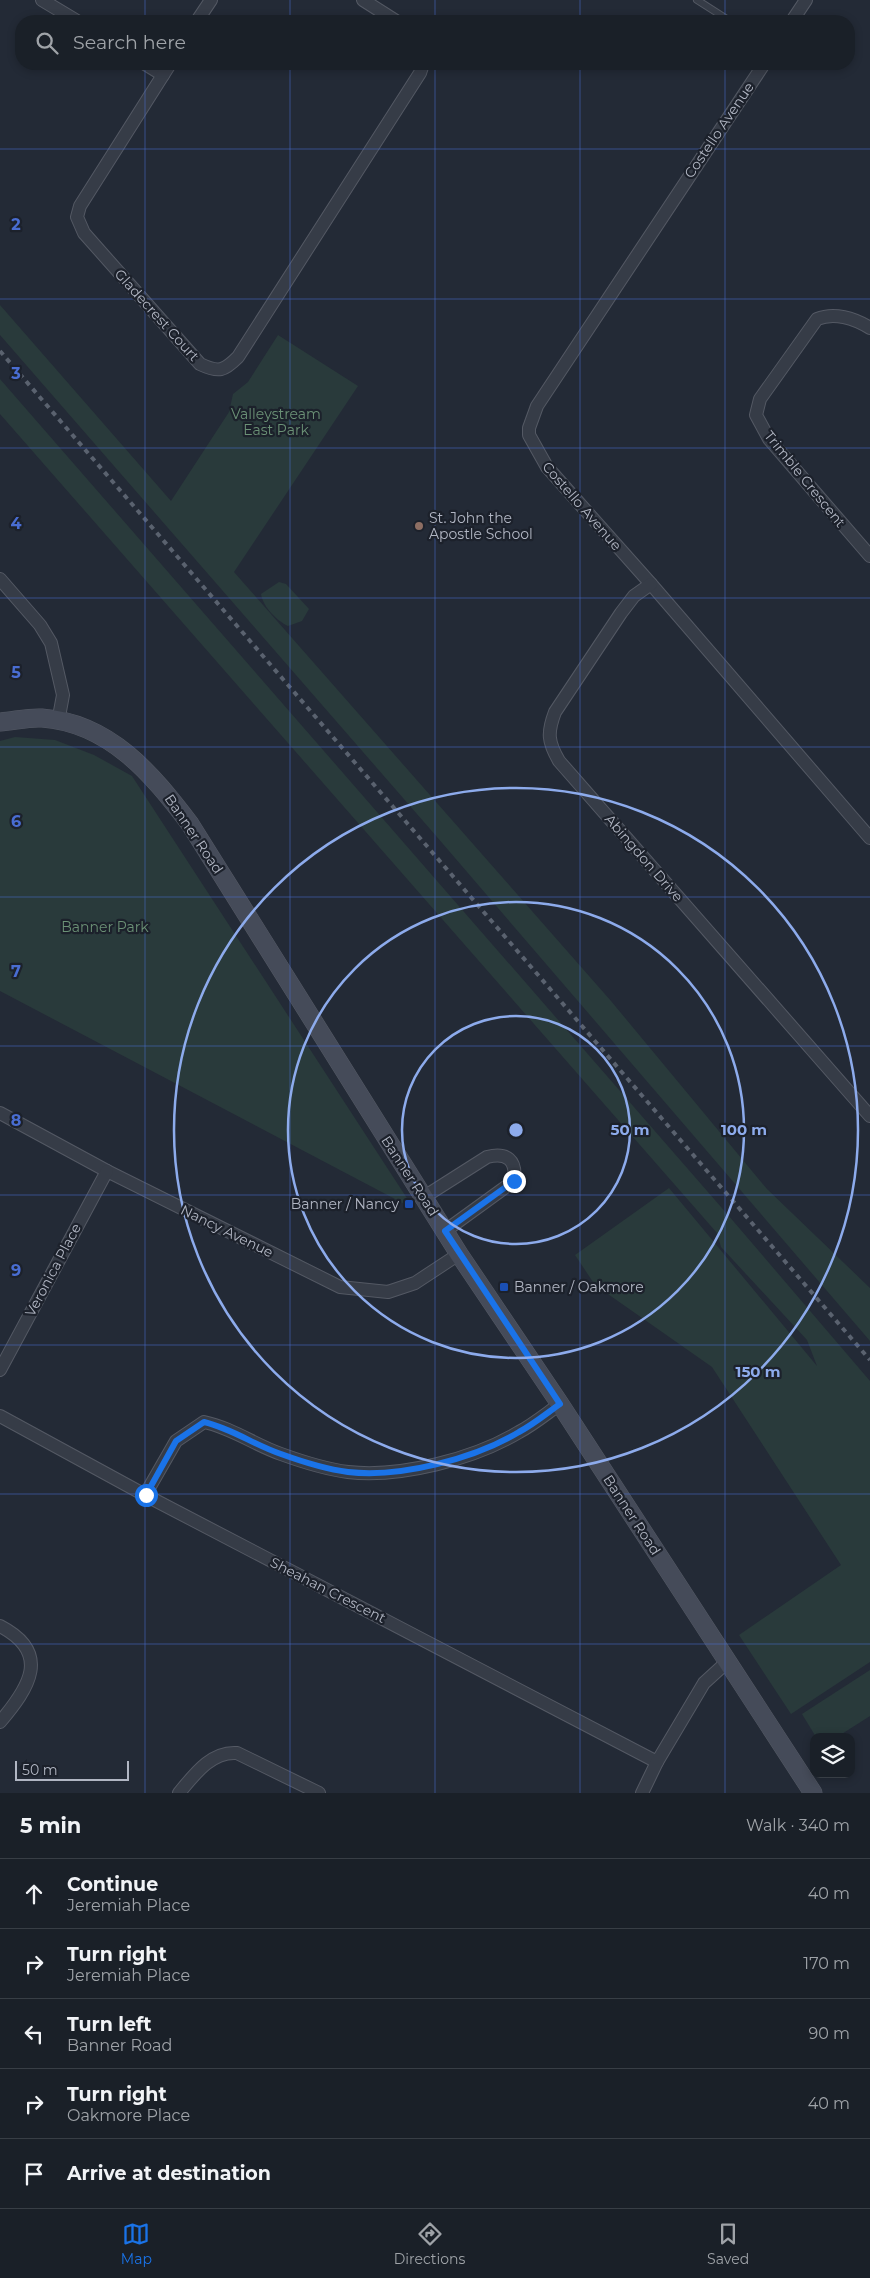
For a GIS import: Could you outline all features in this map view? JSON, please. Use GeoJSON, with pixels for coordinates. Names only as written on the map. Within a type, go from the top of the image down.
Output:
{"type":"FeatureCollection","features":[{"type":"Feature","properties":{"kind":"street"},"geometry":{"type":"LineString","coordinates":[[201,15],[211,0]]}},
{"type":"Feature","properties":{"kind":"street"},"geometry":{"type":"LineString","coordinates":[[363,0],[387,15]]}},
{"type":"Feature","properties":{"kind":"street"},"geometry":{"type":"LineString","coordinates":[[796,15],[806,0]]}},
{"type":"Feature","properties":{"kind":"street"},"geometry":{"type":"LineString","coordinates":[[49,2],[68,15]]}},
{"type":"Feature","properties":{"kind":"street","name":"Gladecrest Court"},"geometry":{"type":"LineString","coordinates":[[165,70],[80,206],[77,217],[84,233],[200,364],[213,370],[227,368],[238,357],[420,70]]}},
{"type":"Feature","properties":{"kind":"street","name":"Costello Avenue"},"geometry":{"type":"LineString","coordinates":[[760,70],[542,398],[529,428],[529,435],[547,467],[651,584],[870,838]]}},
{"type":"Feature","properties":{"kind":"street","name":"Trimble Crescent"},"geometry":{"type":"LineString","coordinates":[[870,328],[858,320],[828,315],[817,319],[760,399],[756,415],[769,439],[870,556]]}},
{"type":"Feature","properties":{"kind":"street"},"geometry":{"type":"LineString","coordinates":[[0,579],[40,625],[51,643],[62,695],[58,722]]}},
{"type":"Feature","properties":{"kind":"street","name":"Abingdon Drive"},"geometry":{"type":"LineString","coordinates":[[651,584],[634,596],[621,613],[554,712],[549,727],[550,745],[559,761],[870,1116]]}},
{"type":"Feature","properties":{"kind":"street","name":"Banner Road"},"geometry":{"type":"LineString","coordinates":[[0,722],[42,718],[83,727],[124,750],[160,784],[190,824],[459,1254],[560,1404],[813,1793]]}},
{"type":"Feature","properties":{"kind":"street","name":"Nancy Avenue"},"geometry":{"type":"LineString","coordinates":[[0,1113],[107,1171],[340,1287],[388,1292],[415,1282],[459,1254]]}},
{"type":"Feature","properties":{"kind":"street"},"geometry":{"type":"LineString","coordinates":[[424,1198],[487,1157],[499,1154],[508,1157],[513,1164],[514,1181],[445,1231]]}},
{"type":"Feature","properties":{"kind":"street","name":"Veronica Place"},"geometry":{"type":"LineString","coordinates":[[0,1370],[107,1171]]}},
{"type":"Feature","properties":{"kind":"street"},"geometry":{"type":"LineString","coordinates":[[146,1495],[176,1441],[204,1422],[224,1426],[278,1454],[312,1464],[347,1472],[383,1473],[453,1461],[519,1432],[560,1404]]}},
{"type":"Feature","properties":{"kind":"street","name":"Sheahan Crescent"},"geometry":{"type":"LineString","coordinates":[[0,1416],[146,1495],[657,1762]]}},
{"type":"Feature","properties":{"kind":"street"},"geometry":{"type":"LineString","coordinates":[[0,1626],[13,1633],[23,1643],[30,1654],[32,1670],[16,1703],[0,1722]]}},
{"type":"Feature","properties":{"kind":"street"},"geometry":{"type":"LineString","coordinates":[[642,1793],[657,1762],[704,1683],[727,1662]]}},
{"type":"Feature","properties":{"kind":"street"},"geometry":{"type":"LineString","coordinates":[[179,1793],[200,1768],[225,1752],[237,1753],[319,1793]]}},
{"type":"Feature","properties":{"kind":"lane"},"geometry":{"type":"LineString","coordinates":[[697,0],[721,15]]}},
{"type":"Feature","properties":{"kind":"green space","name":"Valleystream East Park"},"geometry":{"type":"Polygon","coordinates":[[[0,305],[171,501],[229,412],[233,394],[248,382],[278,335],[358,386],[234,572],[611,1001],[767,1189],[870,1288],[870,1341],[437,837],[0,335],[0,305]]]}},
{"type":"Feature","properties":{"kind":"green space"},"geometry":{"type":"Polygon","coordinates":[[[0,379],[728,1215],[870,1381],[870,1662],[791,1714],[739,1635],[841,1565],[712,1367],[595,1285],[575,1255],[669,1188],[817,1366],[807,1340],[721,1247],[717,1233],[0,414],[0,379]]]}},
{"type":"Feature","properties":{"kind":"green space"},"geometry":{"type":"Polygon","coordinates":[[[279,582],[286,584],[309,609],[302,621],[288,626],[275,617],[262,599],[261,594],[279,582]]]}},
{"type":"Feature","properties":{"kind":"green space","name":"Banner Park"},"geometry":{"type":"Polygon","coordinates":[[[15,737],[55,740],[94,755],[132,776],[414,1209],[0,991],[0,741],[15,737]]]}},
{"type":"Feature","properties":{"kind":"green space"},"geometry":{"type":"Polygon","coordinates":[[[870,1670],[870,1716],[843,1733],[814,1733],[802,1714],[870,1670]]]}},
{"type":"Feature","properties":{"kind":"railway"},"geometry":{"type":"LineString","coordinates":[[0,351],[870,1360]]}},
{"type":"Feature","properties":{"kind":"place","name":"St. John the Apostle School"},"geometry":{"type":"Point","coordinates":[419,526]}},
{"type":"Feature","properties":{"kind":"place","name":"Banner / Nancy"},"geometry":{"type":"Point","coordinates":[409,1204]}},
{"type":"Feature","properties":{"kind":"place","name":"Banner / Oakmore"},"geometry":{"type":"Point","coordinates":[504,1287]}},
{"type":"Feature","properties":{"kind":"route"},"geometry":{"type":"LineString","coordinates":[[146,1495],[176,1441],[204,1422],[224,1426],[278,1454],[312,1464],[347,1472],[383,1473],[453,1461],[519,1432],[560,1404],[445,1231],[506,1189],[514,1181]]}}]}
